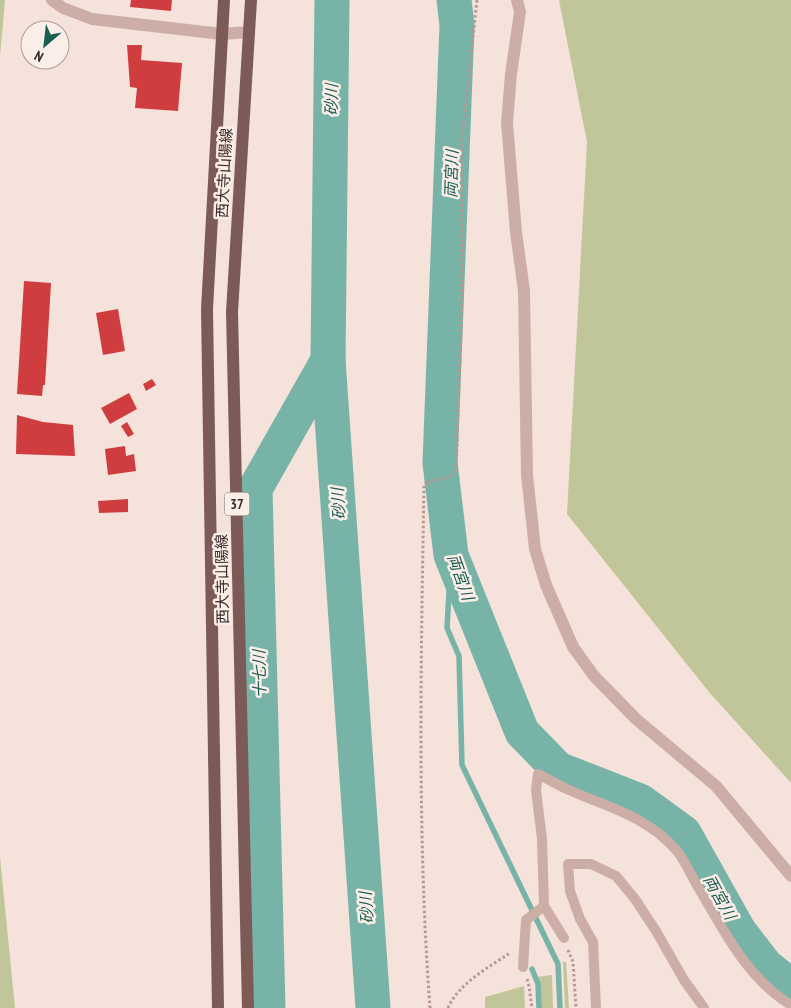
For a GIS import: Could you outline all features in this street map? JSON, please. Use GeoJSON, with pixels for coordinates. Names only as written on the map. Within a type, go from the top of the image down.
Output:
{"type":"FeatureCollection","features":[{"type":"Feature","properties":{"kind":"main road","name":"西大寺山陽線"},"geometry":{"type":"LineString","coordinates":[[218,1008],[208,309],[224,0]]}},
{"type":"Feature","properties":{"kind":"main road","name":"西大寺山陽線"},"geometry":{"type":"LineString","coordinates":[[248,1008],[232,312],[251,0]]}},
{"type":"Feature","properties":{"kind":"street"},"geometry":{"type":"LineString","coordinates":[[52,0],[64,8],[92,19],[222,34],[249,32]]}},
{"type":"Feature","properties":{"kind":"street"},"geometry":{"type":"LineString","coordinates":[[517,0],[520,12],[511,74],[507,123],[516,232],[524,291],[527,475],[535,549],[546,586],[572,646],[594,676],[636,719],[716,786],[791,876]]}},
{"type":"Feature","properties":{"kind":"lane"},"geometry":{"type":"LineString","coordinates":[[564,938],[544,906],[542,839],[536,790],[538,774],[568,790],[604,803],[641,820],[658,832],[678,852],[723,929],[756,976],[791,1005]]}},
{"type":"Feature","properties":{"kind":"lane"},"geometry":{"type":"LineString","coordinates":[[596,1008],[593,942],[580,919],[570,891],[568,864],[591,864],[616,876],[641,907],[684,980],[704,1008]]}},
{"type":"Feature","properties":{"kind":"lane"},"geometry":{"type":"LineString","coordinates":[[523,967],[526,920],[544,906]]}},
{"type":"Feature","properties":{"kind":"path"},"geometry":{"type":"LineString","coordinates":[[430,1008],[424,928],[421,666],[424,484],[456,474],[462,300],[462,139],[477,0]]}},
{"type":"Feature","properties":{"kind":"path"},"geometry":{"type":"LineString","coordinates":[[564,938],[573,962],[576,1008]]}},
{"type":"Feature","properties":{"kind":"path"},"geometry":{"type":"LineString","coordinates":[[448,1008],[452,1000],[471,981],[523,945]]}},
{"type":"Feature","properties":{"kind":"path"},"geometry":{"type":"LineString","coordinates":[[523,967],[530,986],[532,1008]]}},
{"type":"Feature","properties":{"kind":"green space"},"geometry":{"type":"Polygon","coordinates":[[[0,0],[5,0],[0,56],[0,0]]]}},
{"type":"Feature","properties":{"kind":"green space"},"geometry":{"type":"Polygon","coordinates":[[[559,0],[791,0],[791,783],[709,692],[567,514],[587,142],[559,0]]]}},
{"type":"Feature","properties":{"kind":"green space"},"geometry":{"type":"Polygon","coordinates":[[[0,857],[15,1008],[0,1008],[0,857]]]}},
{"type":"Feature","properties":{"kind":"green space"},"geometry":{"type":"Polygon","coordinates":[[[563,962],[566,962],[569,1008],[565,1008],[563,962]]]}},
{"type":"Feature","properties":{"kind":"green space"},"geometry":{"type":"Polygon","coordinates":[[[552,975],[553,1008],[540,1008],[536,977],[552,975]]]}},
{"type":"Feature","properties":{"kind":"green space"},"geometry":{"type":"Polygon","coordinates":[[[524,986],[525,1008],[485,1008],[485,997],[524,986]]]}},
{"type":"Feature","properties":{"kind":"building"},"geometry":{"type":"Polygon","coordinates":[[[131,0],[172,0],[171,11],[130,7],[131,0]]]}},
{"type":"Feature","properties":{"kind":"building"},"geometry":{"type":"Polygon","coordinates":[[[127,45],[142,45],[141,60],[182,63],[178,111],[135,108],[137,88],[130,87],[127,45]]]}},
{"type":"Feature","properties":{"kind":"building"},"geometry":{"type":"Polygon","coordinates":[[[24,281],[51,283],[45,385],[43,385],[42,396],[17,394],[24,281]]]}},
{"type":"Feature","properties":{"kind":"building"},"geometry":{"type":"Polygon","coordinates":[[[118,309],[125,351],[103,355],[96,313],[118,309]]]}},
{"type":"Feature","properties":{"kind":"building"},"geometry":{"type":"Polygon","coordinates":[[[152,379],[156,385],[146,391],[143,384],[152,379]]]}},
{"type":"Feature","properties":{"kind":"building"},"geometry":{"type":"Polygon","coordinates":[[[129,393],[137,409],[110,424],[101,408],[129,393]]]}},
{"type":"Feature","properties":{"kind":"building"},"geometry":{"type":"Polygon","coordinates":[[[17,415],[43,422],[73,425],[75,456],[16,454],[17,415]]]}},
{"type":"Feature","properties":{"kind":"building"},"geometry":{"type":"Polygon","coordinates":[[[127,422],[134,434],[128,437],[121,426],[127,422]]]}},
{"type":"Feature","properties":{"kind":"building"},"geometry":{"type":"Polygon","coordinates":[[[125,446],[126,456],[134,454],[136,471],[108,475],[105,449],[125,446]]]}},
{"type":"Feature","properties":{"kind":"building"},"geometry":{"type":"Polygon","coordinates":[[[128,499],[128,512],[99,513],[98,501],[128,499]]]}},
{"type":"Feature","properties":{"kind":"waterway","name":"砂川"},"geometry":{"type":"LineString","coordinates":[[332,0],[328,360],[373,1008]]}},
{"type":"Feature","properties":{"kind":"waterway","name":"両宮川"},"geometry":{"type":"LineString","coordinates":[[454,0],[457,25],[440,463],[451,555],[522,732],[558,769],[640,801],[684,833],[739,931],[766,966],[791,986]]}},
{"type":"Feature","properties":{"kind":"waterway","name":"十七川"},"geometry":{"type":"LineString","coordinates":[[268,1008],[255,489],[328,360]]}},
{"type":"Feature","properties":{"kind":"waterway"},"geometry":{"type":"LineString","coordinates":[[451,555],[447,628],[459,656],[462,765],[558,964],[560,1008]]}},
{"type":"Feature","properties":{"kind":"waterway"},"geometry":{"type":"LineString","coordinates":[[532,969],[538,984],[539,1008]]}}]}
